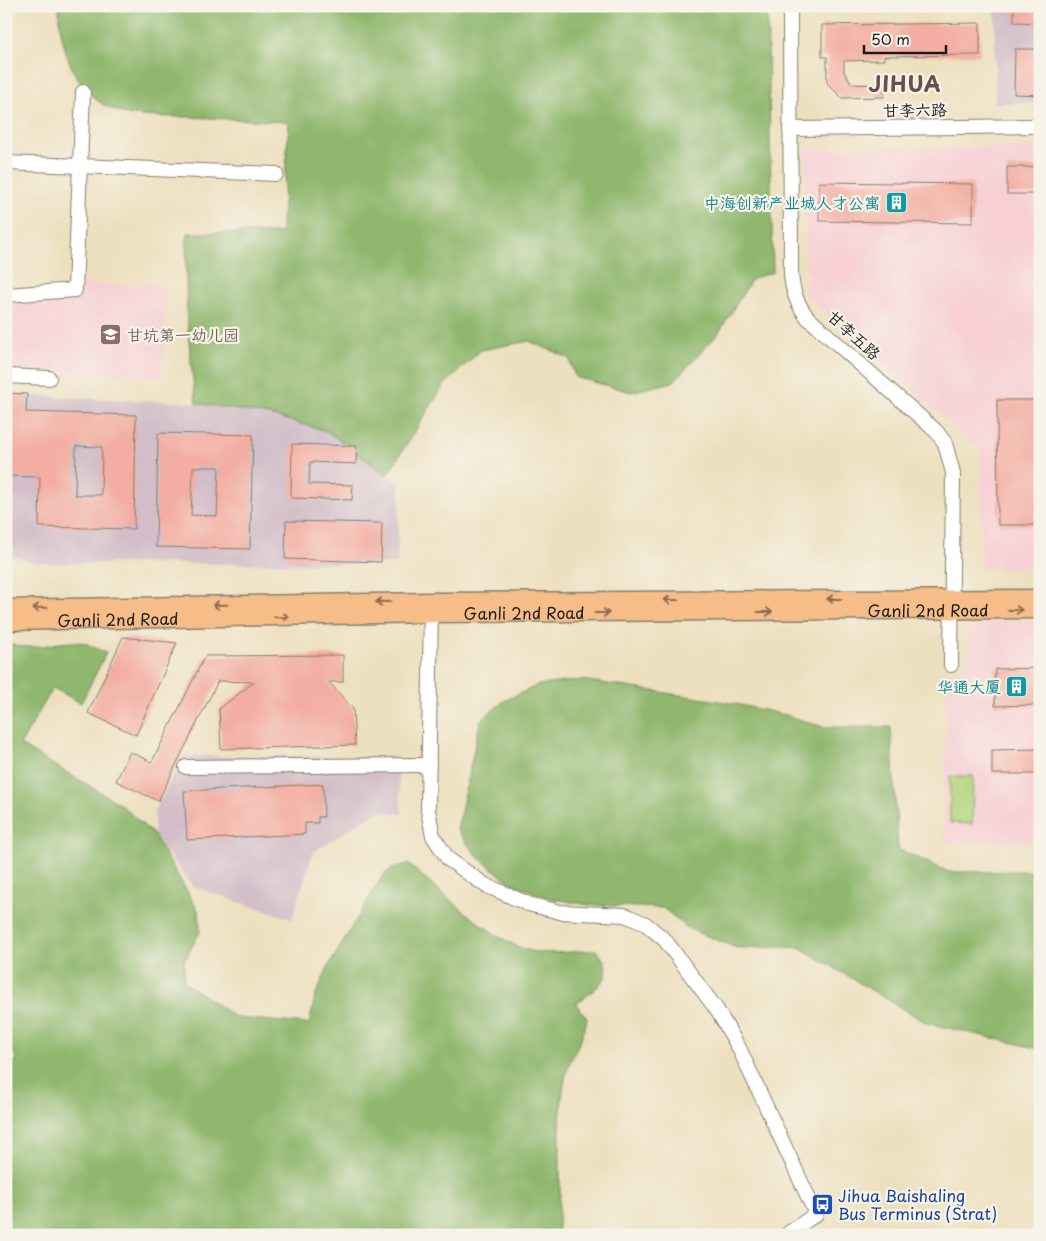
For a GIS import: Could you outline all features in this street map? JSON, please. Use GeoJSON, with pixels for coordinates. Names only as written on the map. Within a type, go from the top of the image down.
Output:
{"type":"FeatureCollection","features":[{"type":"Feature","properties":{"kind":"main road","name":"Ganli 2nd Road"},"geometry":{"type":"LineString","coordinates":[[952,605],[1040,598]]}},
{"type":"Feature","properties":{"kind":"main road","name":"Ganli 2nd Road"},"geometry":{"type":"LineString","coordinates":[[6,608],[952,605],[1040,610]]}},
{"type":"Feature","properties":{"kind":"main road","name":"Ganli 2nd Road"},"geometry":{"type":"LineString","coordinates":[[6,622],[431,607]]}},
{"type":"Feature","properties":{"kind":"street","name":"甘李五路"},"geometry":{"type":"LineString","coordinates":[[790,6],[791,275],[794,293],[799,306],[808,318],[936,431],[945,443],[953,473],[951,664]]}},
{"type":"Feature","properties":{"kind":"street"},"geometry":{"type":"LineString","coordinates":[[6,294],[75,290],[83,92]]}},
{"type":"Feature","properties":{"kind":"street","name":"甘李六路"},"geometry":{"type":"LineString","coordinates":[[790,129],[1040,126]]}},
{"type":"Feature","properties":{"kind":"street"},"geometry":{"type":"LineString","coordinates":[[6,163],[276,174]]}},
{"type":"Feature","properties":{"kind":"street"},"geometry":{"type":"LineString","coordinates":[[6,376],[49,378]]}},
{"type":"Feature","properties":{"kind":"street"},"geometry":{"type":"LineString","coordinates":[[431,607],[428,810],[433,836],[448,859],[485,885],[528,904],[560,912],[625,916],[646,924],[665,940],[717,1010],[739,1048],[816,1214],[786,1235]]}},
{"type":"Feature","properties":{"kind":"street"},"geometry":{"type":"LineString","coordinates":[[186,767],[429,765]]}},
{"type":"Feature","properties":{"kind":"shaded area"},"geometry":{"type":"Polygon","coordinates":[[[995,6],[1040,6],[1040,103],[995,103],[995,6]]]}},
{"type":"Feature","properties":{"kind":"shaded area"},"geometry":{"type":"Polygon","coordinates":[[[1040,147],[1040,567],[981,568],[980,450],[806,295],[805,149],[1040,147]]]}},
{"type":"Feature","properties":{"kind":"shaded area","name":"甘坑第一幼儿园"},"geometry":{"type":"Polygon","coordinates":[[[84,284],[167,285],[162,378],[56,370],[6,370],[6,302],[59,299],[84,284]]]}},
{"type":"Feature","properties":{"kind":"shaded area"},"geometry":{"type":"Polygon","coordinates":[[[6,395],[196,403],[269,415],[327,431],[400,485],[397,564],[36,563],[6,554],[6,395]]]}},
{"type":"Feature","properties":{"kind":"shaded area"},"geometry":{"type":"Polygon","coordinates":[[[969,620],[1040,621],[1040,843],[944,842],[946,677],[969,661],[969,620]]]}},
{"type":"Feature","properties":{"kind":"shaded area"},"geometry":{"type":"Polygon","coordinates":[[[184,756],[396,757],[402,814],[377,811],[313,852],[292,919],[193,887],[154,835],[154,811],[184,756]]]}},
{"type":"Feature","properties":{"kind":"green space"},"geometry":{"type":"Polygon","coordinates":[[[59,6],[767,6],[773,272],[752,279],[718,334],[673,382],[631,392],[575,377],[569,358],[529,341],[481,350],[444,385],[387,475],[327,431],[269,415],[196,403],[187,318],[187,233],[281,233],[289,122],[146,116],[113,110],[93,96],[75,74],[69,62],[61,34],[59,6]]]}},
{"type":"Feature","properties":{"kind":"green space"},"geometry":{"type":"Polygon","coordinates":[[[6,642],[26,647],[74,642],[84,643],[106,653],[81,703],[53,688],[20,745],[120,804],[154,835],[199,912],[200,932],[184,961],[184,982],[237,1018],[309,1024],[315,997],[327,969],[383,875],[395,867],[408,864],[484,927],[516,946],[531,951],[547,953],[596,950],[603,959],[606,974],[598,987],[576,1004],[587,1018],[583,1034],[567,1070],[562,1097],[560,1196],[557,1235],[6,1235],[6,1063],[17,1060],[6,1038],[6,642]]]}},
{"type":"Feature","properties":{"kind":"green space"},"geometry":{"type":"Polygon","coordinates":[[[582,680],[731,703],[786,715],[823,727],[891,727],[898,849],[949,872],[1040,871],[1040,1049],[927,1023],[799,947],[737,948],[689,929],[663,908],[589,905],[549,898],[510,883],[476,855],[457,830],[480,721],[504,701],[538,685],[582,680]]]}},
{"type":"Feature","properties":{"kind":"green space"},"geometry":{"type":"Polygon","coordinates":[[[950,776],[973,776],[972,824],[950,823],[950,776]]]}},
{"type":"Feature","properties":{"kind":"building"},"geometry":{"type":"Polygon","coordinates":[[[1014,6],[1040,6],[1040,23],[1014,22],[1014,6]]]}},
{"type":"Feature","properties":{"kind":"building"},"geometry":{"type":"Polygon","coordinates":[[[980,23],[980,55],[884,56],[884,60],[844,61],[844,72],[852,84],[884,85],[884,97],[842,98],[827,83],[827,57],[822,57],[822,25],[980,23]]]}},
{"type":"Feature","properties":{"kind":"building"},"geometry":{"type":"Polygon","coordinates":[[[1015,49],[1040,49],[1040,95],[1014,94],[1015,49]]]}},
{"type":"Feature","properties":{"kind":"building"},"geometry":{"type":"Polygon","coordinates":[[[1007,167],[1040,167],[1040,194],[1007,194],[1007,167]]]}},
{"type":"Feature","properties":{"kind":"building","name":"中海创新产业城人才公寓"},"geometry":{"type":"Polygon","coordinates":[[[819,182],[973,184],[973,223],[819,221],[819,182]]]}},
{"type":"Feature","properties":{"kind":"building"},"geometry":{"type":"Polygon","coordinates":[[[6,393],[27,394],[26,412],[136,415],[134,529],[39,527],[40,477],[6,476],[6,393]],[[76,446],[75,495],[101,495],[102,447],[76,446]]]}},
{"type":"Feature","properties":{"kind":"building"},"geometry":{"type":"Polygon","coordinates":[[[997,400],[1040,400],[1040,525],[998,525],[997,400]]]}},
{"type":"Feature","properties":{"kind":"building"},"geometry":{"type":"Polygon","coordinates":[[[158,433],[253,435],[250,549],[156,547],[158,433]],[[193,467],[191,515],[217,516],[219,467],[193,467]]]}},
{"type":"Feature","properties":{"kind":"building"},"geometry":{"type":"Polygon","coordinates":[[[292,444],[357,446],[356,464],[310,462],[309,484],[353,485],[352,500],[291,498],[292,444]]]}},
{"type":"Feature","properties":{"kind":"building"},"geometry":{"type":"Polygon","coordinates":[[[286,521],[382,523],[381,562],[285,559],[286,521]]]}},
{"type":"Feature","properties":{"kind":"building"},"geometry":{"type":"Polygon","coordinates":[[[123,637],[177,643],[136,735],[88,713],[123,637]]]}},
{"type":"Feature","properties":{"kind":"building"},"geometry":{"type":"Polygon","coordinates":[[[343,655],[343,682],[329,682],[353,709],[355,745],[221,749],[219,709],[254,682],[218,681],[158,801],[116,781],[130,752],[152,762],[205,656],[343,655]]]}},
{"type":"Feature","properties":{"kind":"building","name":"华通大厦"},"geometry":{"type":"Polygon","coordinates":[[[1040,668],[1040,705],[995,706],[995,669],[1040,668]]]}},
{"type":"Feature","properties":{"kind":"building"},"geometry":{"type":"Polygon","coordinates":[[[1040,749],[1040,774],[992,774],[992,750],[1040,749]]]}},
{"type":"Feature","properties":{"kind":"building"},"geometry":{"type":"Polygon","coordinates":[[[323,784],[324,817],[318,817],[318,823],[305,823],[305,834],[187,840],[184,791],[323,784]]]}},
{"type":"Feature","properties":{"kind":"place","name":"中海创新产业城人才公寓"},"geometry":{"type":"Point","coordinates":[896,203]}},
{"type":"Feature","properties":{"kind":"place","name":"甘坑第一幼儿园"},"geometry":{"type":"Point","coordinates":[111,335]}},
{"type":"Feature","properties":{"kind":"place","name":"华通大厦"},"geometry":{"type":"Point","coordinates":[1017,687]}},
{"type":"Feature","properties":{"kind":"place","name":"Jihua Baishaling Bus Terminus (Strat)"},"geometry":{"type":"Point","coordinates":[822,1205]}},
{"type":"Feature","properties":{"kind":"district","name":"JIHUA"},"geometry":{"type":"Point","coordinates":[905,85]}}]}
